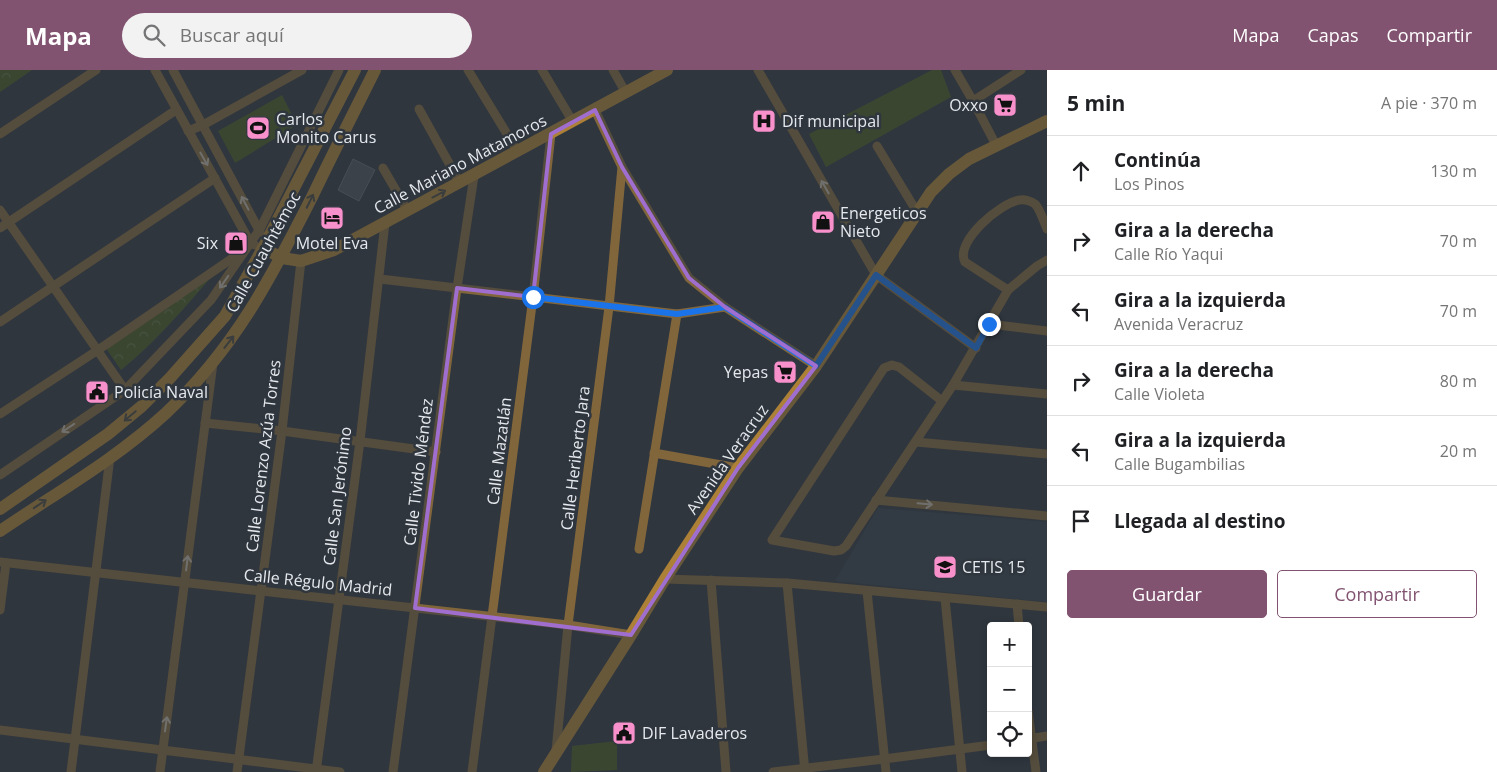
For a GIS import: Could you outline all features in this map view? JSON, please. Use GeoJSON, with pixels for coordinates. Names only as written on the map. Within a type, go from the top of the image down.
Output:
{"type":"FeatureCollection","features":[{"type":"Feature","properties":{"kind":"main road","name":"Calle Cuauhtémoc"},"geometry":{"type":"LineString","coordinates":[[0,509],[108,434],[142,406],[170,378],[225,316],[263,248],[355,70]]}},
{"type":"Feature","properties":{"kind":"main road","name":"Calle Cuauhtémoc"},"geometry":{"type":"LineString","coordinates":[[0,531],[110,457],[144,431],[166,412],[213,363],[246,318],[282,258],[375,70]]}},
{"type":"Feature","properties":{"kind":"main road","name":"Calle Mariano Matamoros"},"geometry":{"type":"LineString","coordinates":[[301,262],[334,250],[668,70]]}},
{"type":"Feature","properties":{"kind":"main road","name":"Avenida Veracruz"},"geometry":{"type":"LineString","coordinates":[[544,772],[631,635],[664,579],[738,468],[816,366],[931,192],[949,174],[969,159],[1047,121]]}},
{"type":"Feature","properties":{"kind":"main road"},"geometry":{"type":"LineString","coordinates":[[263,248],[282,258],[301,262]]}},
{"type":"Feature","properties":{"kind":"street"},"geometry":{"type":"LineString","coordinates":[[0,134],[96,70]]}},
{"type":"Feature","properties":{"kind":"street"},"geometry":{"type":"LineString","coordinates":[[155,70],[250,245]]}},
{"type":"Feature","properties":{"kind":"street"},"geometry":{"type":"LineString","coordinates":[[0,414],[98,350],[250,245],[263,248],[260,229],[173,70]]}},
{"type":"Feature","properties":{"kind":"street"},"geometry":{"type":"LineString","coordinates":[[188,131],[203,125],[302,70]]}},
{"type":"Feature","properties":{"kind":"street"},"geometry":{"type":"LineString","coordinates":[[0,475],[125,390],[211,300],[260,229],[338,70]]}},
{"type":"Feature","properties":{"kind":"street"},"geometry":{"type":"LineString","coordinates":[[468,70],[518,152]]}},
{"type":"Feature","properties":{"kind":"street"},"geometry":{"type":"LineString","coordinates":[[542,70],[573,122]]}},
{"type":"Feature","properties":{"kind":"street"},"geometry":{"type":"LineString","coordinates":[[614,70],[626,92]]}},
{"type":"Feature","properties":{"kind":"street"},"geometry":{"type":"LineString","coordinates":[[758,70],[876,275],[976,348]]}},
{"type":"Feature","properties":{"kind":"street"},"geometry":{"type":"LineString","coordinates":[[955,70],[996,145]]}},
{"type":"Feature","properties":{"kind":"street"},"geometry":{"type":"LineString","coordinates":[[973,101],[1011,73],[1021,70]]}},
{"type":"Feature","properties":{"kind":"street"},"geometry":{"type":"LineString","coordinates":[[419,109],[460,183]]}},
{"type":"Feature","properties":{"kind":"street"},"geometry":{"type":"LineString","coordinates":[[0,228],[176,110]]}},
{"type":"Feature","properties":{"kind":"street"},"geometry":{"type":"LineString","coordinates":[[595,110],[622,168],[689,278],[725,307],[816,366]]}},
{"type":"Feature","properties":{"kind":"street","name":"Calle Mazatlán"},"geometry":{"type":"LineString","coordinates":[[472,772],[493,618],[552,134]]}},
{"type":"Feature","properties":{"kind":"street"},"geometry":{"type":"LineString","coordinates":[[877,146],[917,212]]}},
{"type":"Feature","properties":{"kind":"street"},"geometry":{"type":"LineString","coordinates":[[383,168],[408,211]]}},
{"type":"Feature","properties":{"kind":"street","name":"Calle Heriberto Jara"},"geometry":{"type":"LineString","coordinates":[[556,752],[568,625],[609,307],[622,168]]}},
{"type":"Feature","properties":{"kind":"street","name":"Calle Tivido Méndez"},"geometry":{"type":"LineString","coordinates":[[393,772],[456,288],[474,176]]}},
{"type":"Feature","properties":{"kind":"street"},"geometry":{"type":"LineString","coordinates":[[0,322],[215,178]]}},
{"type":"Feature","properties":{"kind":"street"},"geometry":{"type":"LineString","coordinates":[[1008,290],[965,262],[962,256],[963,250],[976,228],[995,212],[1019,200],[1035,204],[1047,229]]}},
{"type":"Feature","properties":{"kind":"street"},"geometry":{"type":"LineString","coordinates":[[0,210],[125,390]]}},
{"type":"Feature","properties":{"kind":"street","name":"Calle San Jerónimo"},"geometry":{"type":"LineString","coordinates":[[316,770],[360,441],[385,223]]}},
{"type":"Feature","properties":{"kind":"street"},"geometry":{"type":"LineString","coordinates":[[942,402],[899,367],[892,365],[884,368],[772,540],[834,551],[841,550],[846,546],[916,442],[942,402],[953,385],[1008,290],[1047,260]]}},
{"type":"Feature","properties":{"kind":"street","name":"Calle Lorenzo Azúa Torres"},"geometry":{"type":"LineString","coordinates":[[237,772],[282,431],[301,262]]}},
{"type":"Feature","properties":{"kind":"street"},"geometry":{"type":"LineString","coordinates":[[1037,266],[1047,267]]}},
{"type":"Feature","properties":{"kind":"street"},"geometry":{"type":"LineString","coordinates":[[380,279],[677,314],[725,307]]}},
{"type":"Feature","properties":{"kind":"street"},"geometry":{"type":"LineString","coordinates":[[639,549],[677,314]]}},
{"type":"Feature","properties":{"kind":"street"},"geometry":{"type":"LineString","coordinates":[[989,324],[1047,331]]}},
{"type":"Feature","properties":{"kind":"street"},"geometry":{"type":"LineString","coordinates":[[160,772],[213,363]]}},
{"type":"Feature","properties":{"kind":"street"},"geometry":{"type":"LineString","coordinates":[[953,385],[1047,394]]}},
{"type":"Feature","properties":{"kind":"street"},"geometry":{"type":"LineString","coordinates":[[205,423],[282,431],[436,452]]}},
{"type":"Feature","properties":{"kind":"street"},"geometry":{"type":"LineString","coordinates":[[916,442],[1047,454]]}},
{"type":"Feature","properties":{"kind":"street"},"geometry":{"type":"LineString","coordinates":[[654,454],[738,468]]}},
{"type":"Feature","properties":{"kind":"street"},"geometry":{"type":"LineString","coordinates":[[71,772],[110,457]]}},
{"type":"Feature","properties":{"kind":"street"},"geometry":{"type":"LineString","coordinates":[[876,500],[1047,516]]}},
{"type":"Feature","properties":{"kind":"street"},"geometry":{"type":"LineString","coordinates":[[0,610],[3,563]]}},
{"type":"Feature","properties":{"kind":"street","name":"Calle Régulo Madrid"},"geometry":{"type":"LineString","coordinates":[[3,563],[568,625],[631,635]]}},
{"type":"Feature","properties":{"kind":"street"},"geometry":{"type":"LineString","coordinates":[[664,579],[787,583],[1047,607]]}},
{"type":"Feature","properties":{"kind":"street"},"geometry":{"type":"LineString","coordinates":[[711,580],[726,772]]}},
{"type":"Feature","properties":{"kind":"street"},"geometry":{"type":"LineString","coordinates":[[787,583],[805,770]]}},
{"type":"Feature","properties":{"kind":"street"},"geometry":{"type":"LineString","coordinates":[[867,591],[886,772]]}},
{"type":"Feature","properties":{"kind":"street"},"geometry":{"type":"LineString","coordinates":[[945,598],[962,772]]}},
{"type":"Feature","properties":{"kind":"street"},"geometry":{"type":"LineString","coordinates":[[1017,604],[1019,622]]}},
{"type":"Feature","properties":{"kind":"street"},"geometry":{"type":"LineString","coordinates":[[0,730],[340,772]]}},
{"type":"Feature","properties":{"kind":"street"},"geometry":{"type":"LineString","coordinates":[[1032,738],[1047,736]]}},
{"type":"Feature","properties":{"kind":"street"},"geometry":{"type":"LineString","coordinates":[[772,772],[805,770],[987,746]]}},
{"type":"Feature","properties":{"kind":"street"},"geometry":{"type":"LineString","coordinates":[[1032,749],[1036,772]]}},
{"type":"Feature","properties":{"kind":"highlighted area"},"geometry":{"type":"Polygon","coordinates":[[[595,110],[622,167],[689,278],[725,307],[816,366],[738,468],[631,635],[415,608],[457,288],[533,297],[551,134],[595,110]]]}},
{"type":"Feature","properties":{"kind":"shaded area","name":"CETIS 15"},"geometry":{"type":"Polygon","coordinates":[[[878,508],[1047,522],[1047,602],[835,581],[878,508]]]}},
{"type":"Feature","properties":{"kind":"green space"},"geometry":{"type":"Polygon","coordinates":[[[0,70],[32,70],[0,92],[0,70]]]}},
{"type":"Feature","properties":{"kind":"green space"},"geometry":{"type":"Polygon","coordinates":[[[932,70],[941,70],[951,97],[826,167],[809,134],[932,70]]]}},
{"type":"Feature","properties":{"kind":"green space","name":"Carlos Monito Carus"},"geometry":{"type":"Polygon","coordinates":[[[282,95],[297,125],[235,163],[218,131],[282,95]]]}},
{"type":"Feature","properties":{"kind":"green space"},"geometry":{"type":"Polygon","coordinates":[[[214,274],[158,336],[121,370],[105,347],[214,274]]]}},
{"type":"Feature","properties":{"kind":"green space"},"geometry":{"type":"Polygon","coordinates":[[[617,741],[617,770],[571,772],[572,746],[617,741]]]}},
{"type":"Feature","properties":{"kind":"building"},"geometry":{"type":"Polygon","coordinates":[[[353,159],[375,170],[359,201],[338,190],[353,159]]]}},
{"type":"Feature","properties":{"kind":"place","name":"Oxxo"},"geometry":{"type":"Point","coordinates":[1005,105]}},
{"type":"Feature","properties":{"kind":"place","name":"Dif municipal"},"geometry":{"type":"Point","coordinates":[764,121]}},
{"type":"Feature","properties":{"kind":"place","name":"Carlos Monito Carus"},"geometry":{"type":"Point","coordinates":[258,128]}},
{"type":"Feature","properties":{"kind":"place","name":"Motel Eva"},"geometry":{"type":"Point","coordinates":[332,218]}},
{"type":"Feature","properties":{"kind":"place","name":"Energeticos Nieto"},"geometry":{"type":"Point","coordinates":[823,222]}},
{"type":"Feature","properties":{"kind":"place","name":"Six"},"geometry":{"type":"Point","coordinates":[236,243]}},
{"type":"Feature","properties":{"kind":"place","name":"Yepas"},"geometry":{"type":"Point","coordinates":[785,372]}},
{"type":"Feature","properties":{"kind":"place","name":"Policía Naval"},"geometry":{"type":"Point","coordinates":[97,392]}},
{"type":"Feature","properties":{"kind":"place","name":"CETIS 15"},"geometry":{"type":"Point","coordinates":[945,567]}},
{"type":"Feature","properties":{"kind":"place","name":"DIF Lavaderos"},"geometry":{"type":"Point","coordinates":[624,733]}},
{"type":"Feature","properties":{"kind":"route"},"geometry":{"type":"LineString","coordinates":[[533,297],[677,314],[725,307],[816,366],[876,275],[976,348],[989,324]]}}]}
